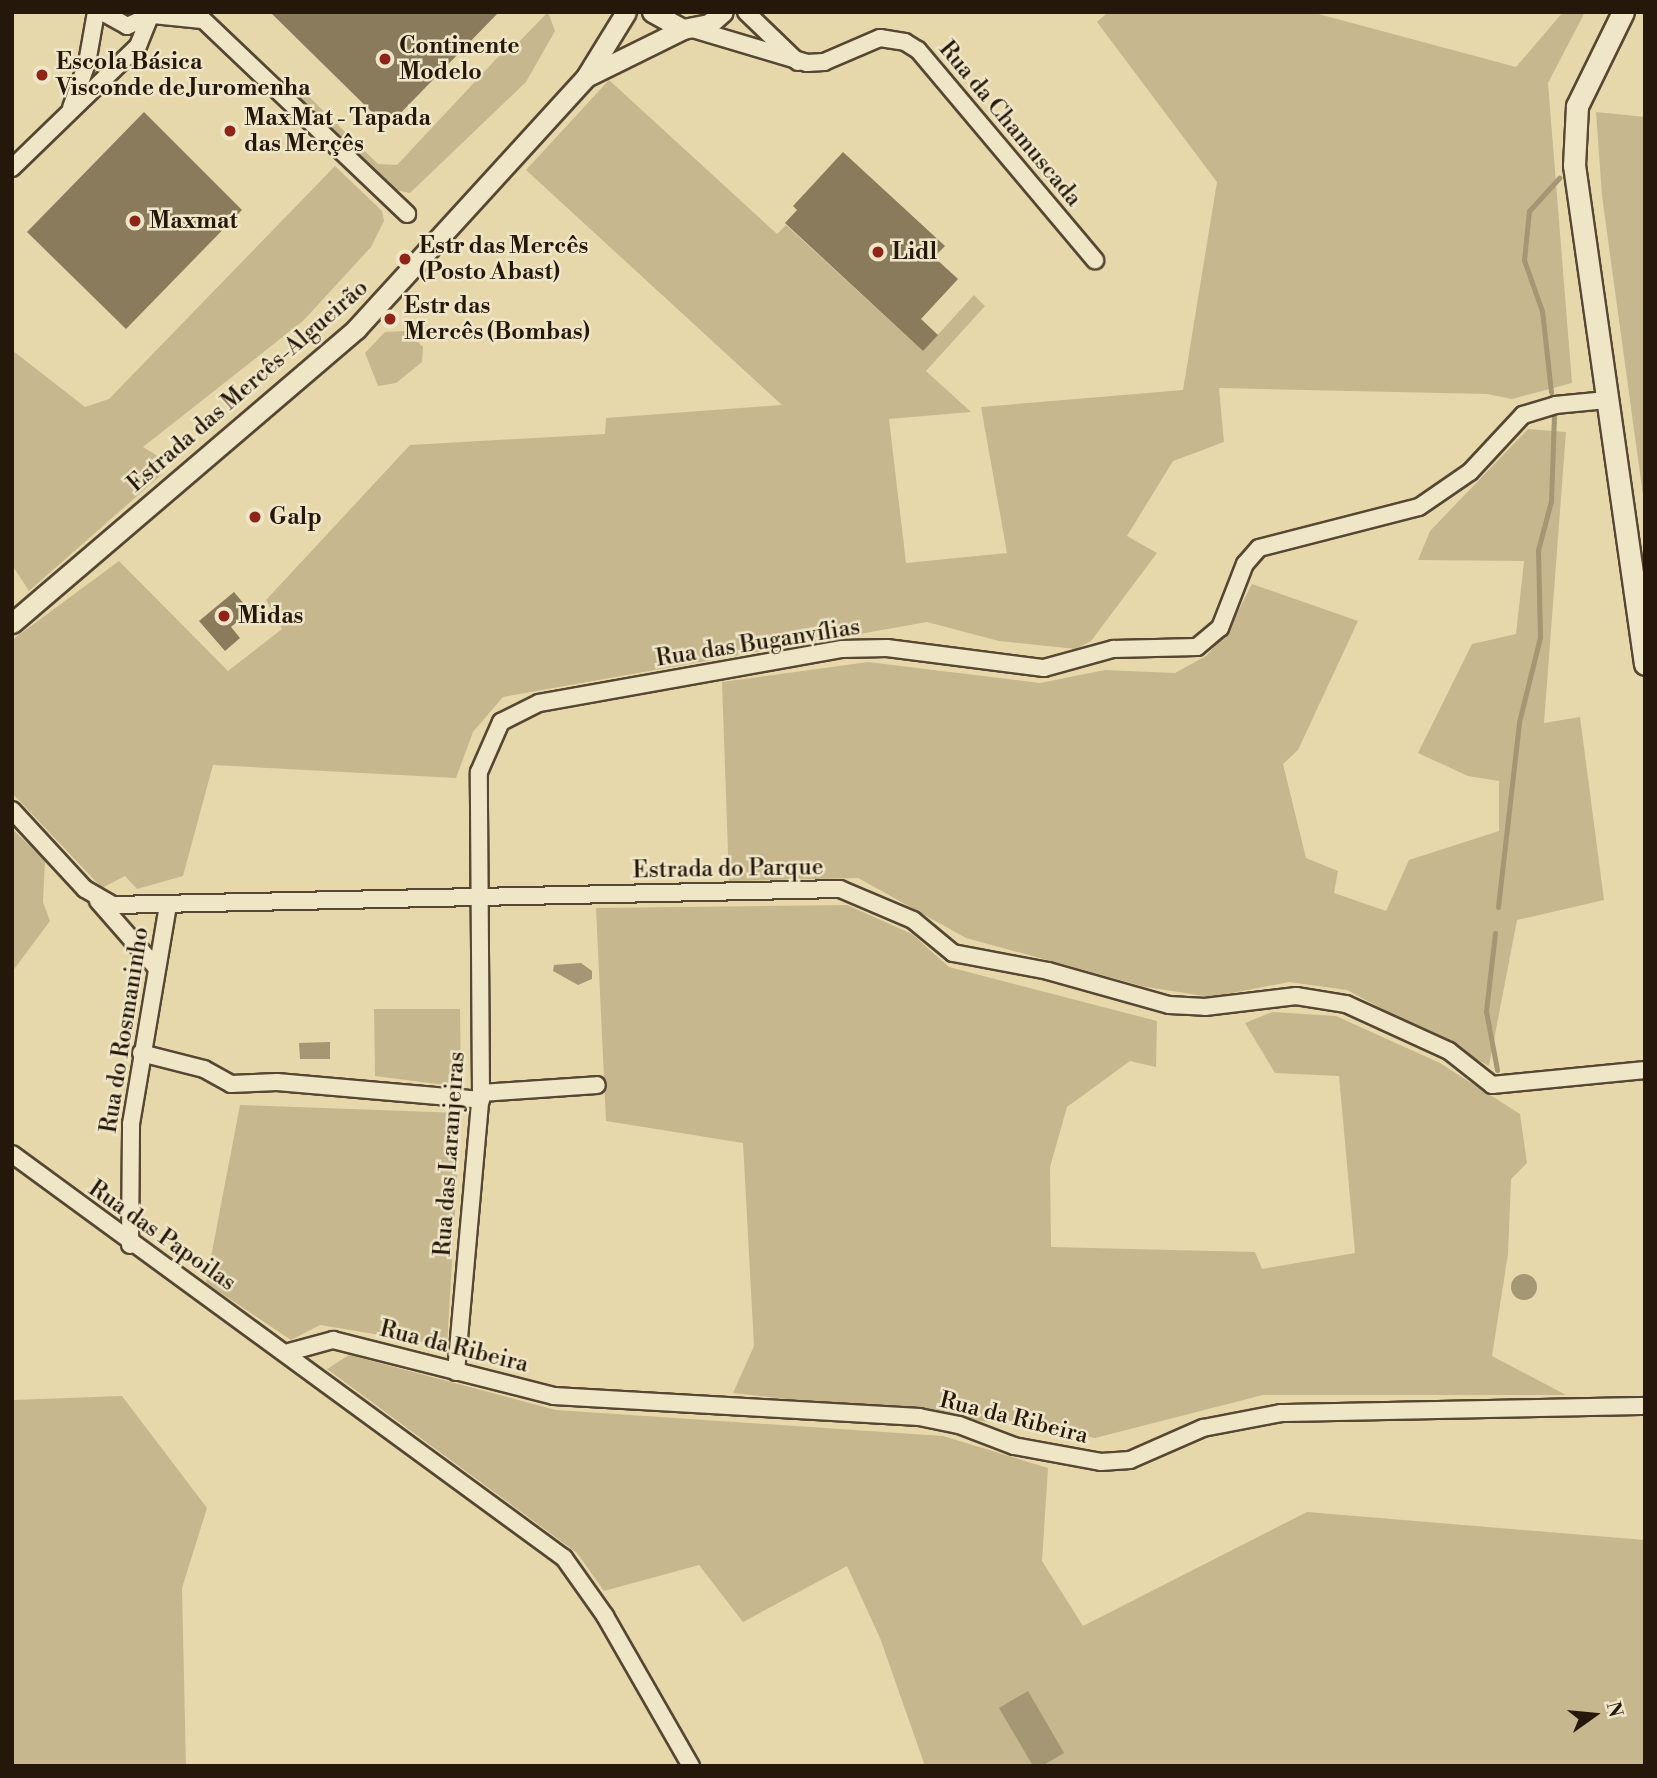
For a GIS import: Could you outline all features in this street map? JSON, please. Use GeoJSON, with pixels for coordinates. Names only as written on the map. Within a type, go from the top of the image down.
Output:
{"type":"FeatureCollection","features":[{"type":"Feature","properties":{"kind":"main road"},"geometry":{"type":"LineString","coordinates":[[1623,12],[1585,82],[1573,141],[1645,664]]}},
{"type":"Feature","properties":{"kind":"street"},"geometry":{"type":"LineString","coordinates":[[70,111],[87,63],[96,12]]}},
{"type":"Feature","properties":{"kind":"street"},"geometry":{"type":"LineString","coordinates":[[102,12],[127,26],[152,15],[199,16],[407,214]]}},
{"type":"Feature","properties":{"kind":"street","name":"Estrada das Mercês-Algueirão"},"geometry":{"type":"LineString","coordinates":[[12,623],[356,329],[586,78],[626,12]]}},
{"type":"Feature","properties":{"kind":"street"},"geometry":{"type":"LineString","coordinates":[[652,12],[688,29]]}},
{"type":"Feature","properties":{"kind":"street","name":"Estrada das Mercês-Algueirão"},"geometry":{"type":"LineString","coordinates":[[586,78],[723,12]]}},
{"type":"Feature","properties":{"kind":"street"},"geometry":{"type":"LineString","coordinates":[[746,12],[798,62]]}},
{"type":"Feature","properties":{"kind":"street"},"geometry":{"type":"LineString","coordinates":[[12,168],[138,46],[152,15]]}},
{"type":"Feature","properties":{"kind":"street","name":"Rua da Chamuscada"},"geometry":{"type":"LineString","coordinates":[[688,29],[798,62],[824,62],[880,38],[905,41],[918,50],[1095,260]]}},
{"type":"Feature","properties":{"kind":"street","name":"Rua das Buganvílias"},"geometry":{"type":"LineString","coordinates":[[477,897],[482,757],[501,722],[522,708],[842,649],[887,648],[1044,668],[1113,649],[1197,647],[1220,628],[1245,564],[1258,548],[1419,507],[1471,472],[1523,415],[1555,405],[1607,400]]}},
{"type":"Feature","properties":{"kind":"street"},"geometry":{"type":"LineString","coordinates":[[12,810],[155,966]]}},
{"type":"Feature","properties":{"kind":"street","name":"Estrada do Parque"},"geometry":{"type":"LineString","coordinates":[[98,901],[168,906],[840,889],[913,920],[953,953],[1048,971],[1169,1005],[1205,1007],[1296,996],[1346,1004],[1449,1052],[1501,1087],[1645,1070]]}},
{"type":"Feature","properties":{"kind":"street","name":"Rua das Laranjeiras"},"geometry":{"type":"LineString","coordinates":[[456,1372],[481,1097],[477,897]]}},
{"type":"Feature","properties":{"kind":"street","name":"Rua do Rosmaninho"},"geometry":{"type":"LineString","coordinates":[[130,1245],[131,1124],[155,966],[168,906]]}},
{"type":"Feature","properties":{"kind":"street"},"geometry":{"type":"LineString","coordinates":[[141,1054],[204,1069],[231,1084],[277,1082],[481,1097],[597,1085]]}},
{"type":"Feature","properties":{"kind":"street","name":"Rua das Papoilas"},"geometry":{"type":"LineString","coordinates":[[12,1154],[130,1245],[289,1352],[564,1558],[605,1616],[691,1766]]}},
{"type":"Feature","properties":{"kind":"street","name":"Rua da Ribeira"},"geometry":{"type":"LineString","coordinates":[[289,1352],[333,1340],[554,1396],[919,1417],[959,1425],[1014,1446],[1101,1462],[1130,1460],[1203,1428],[1281,1412],[1645,1406]]}},
{"type":"Feature","properties":{"kind":"shaded area"},"geometry":{"type":"Polygon","coordinates":[[[548,12],[555,31],[526,82],[410,193],[391,189],[292,91],[296,84],[378,164],[397,165],[513,41],[517,44],[548,12]]]}},
{"type":"Feature","properties":{"kind":"shaded area"},"geometry":{"type":"Polygon","coordinates":[[[1108,12],[1311,12],[1516,67],[1563,12],[1585,12],[1548,83],[1572,383],[1512,399],[1487,394],[1219,388],[1224,442],[1173,461],[1127,536],[1157,553],[1091,641],[1076,649],[999,641],[927,622],[503,697],[473,732],[456,778],[213,765],[183,876],[137,889],[125,876],[102,888],[12,793],[12,640],[119,561],[228,671],[282,629],[266,600],[410,445],[605,434],[606,418],[782,405],[526,170],[609,80],[777,234],[786,225],[923,351],[974,295],[985,306],[926,371],[971,412],[889,419],[906,563],[1007,553],[981,407],[1183,390],[1217,182],[1097,22],[1108,12]]]}},
{"type":"Feature","properties":{"kind":"shaded area"},"geometry":{"type":"Polygon","coordinates":[[[1596,112],[1645,117],[1645,510],[1602,196],[1596,112]]]}},
{"type":"Feature","properties":{"kind":"shaded area"},"geometry":{"type":"Polygon","coordinates":[[[335,166],[382,211],[384,221],[371,247],[303,321],[143,447],[164,460],[161,475],[29,591],[12,565],[12,350],[85,407],[109,399],[335,166]]]}},
{"type":"Feature","properties":{"kind":"shaded area"},"geometry":{"type":"Polygon","coordinates":[[[406,331],[423,347],[422,362],[396,383],[378,386],[365,353],[385,332],[406,331]]]}},
{"type":"Feature","properties":{"kind":"shaded area"},"geometry":{"type":"Polygon","coordinates":[[[1528,429],[1566,432],[1544,723],[1580,717],[1604,900],[1517,920],[1489,1066],[1347,990],[1289,982],[1211,997],[1146,987],[966,938],[858,878],[729,881],[722,682],[868,662],[1040,683],[1105,670],[1175,673],[1206,656],[1227,633],[1252,584],[1358,621],[1298,750],[1283,764],[1306,858],[1338,871],[1334,893],[1386,911],[1409,860],[1499,831],[1499,781],[1468,776],[1418,753],[1472,644],[1516,634],[1524,561],[1418,560],[1430,531],[1528,429]]]}},
{"type":"Feature","properties":{"kind":"shaded area"},"geometry":{"type":"Polygon","coordinates":[[[12,829],[45,860],[43,902],[50,921],[12,972],[12,829]]]}},
{"type":"Feature","properties":{"kind":"shaded area"},"geometry":{"type":"Polygon","coordinates":[[[847,905],[912,934],[949,967],[1157,1021],[1156,1067],[1130,1061],[1067,1107],[1050,1167],[1051,1247],[1255,1252],[1262,1269],[1355,1253],[1339,1076],[1275,1073],[1245,1023],[1272,1012],[1336,1016],[1440,1063],[1520,1114],[1527,1163],[1511,1179],[1508,1254],[1492,1356],[1566,1395],[1263,1395],[1095,1438],[1052,1429],[733,1393],[754,1346],[743,1143],[606,1121],[596,908],[847,905]]]}},
{"type":"Feature","properties":{"kind":"shaded area"},"geometry":{"type":"Polygon","coordinates":[[[581,963],[592,971],[592,979],[578,985],[553,971],[554,965],[581,963]]]}},
{"type":"Feature","properties":{"kind":"shaded area"},"geometry":{"type":"Polygon","coordinates":[[[374,1009],[460,1009],[461,1087],[375,1076],[374,1009]]]}},
{"type":"Feature","properties":{"kind":"shaded area"},"geometry":{"type":"Polygon","coordinates":[[[330,1042],[330,1059],[300,1059],[299,1043],[330,1042]]]}},
{"type":"Feature","properties":{"kind":"shaded area"},"geometry":{"type":"Polygon","coordinates":[[[240,1105],[461,1113],[447,1346],[320,1325],[291,1340],[206,1283],[240,1105]]]}},
{"type":"Feature","properties":{"kind":"shaded area"},"geometry":{"type":"Polygon","coordinates":[[[1524,1274],[1533,1278],[1537,1287],[1533,1296],[1524,1300],[1515,1296],[1511,1287],[1515,1278],[1524,1274]]]}},
{"type":"Feature","properties":{"kind":"shaded area"},"geometry":{"type":"Polygon","coordinates":[[[349,1355],[556,1410],[943,1436],[1048,1468],[1042,1561],[1083,1626],[1307,1512],[1645,1540],[1645,1766],[925,1766],[880,1638],[847,1566],[743,1622],[699,1565],[604,1591],[577,1553],[327,1369],[349,1355]]]}},
{"type":"Feature","properties":{"kind":"shaded area"},"geometry":{"type":"Polygon","coordinates":[[[122,1396],[207,1508],[182,1588],[186,1766],[12,1766],[12,1400],[122,1396]]]}},
{"type":"Feature","properties":{"kind":"shaded area"},"geometry":{"type":"Polygon","coordinates":[[[1028,1691],[1064,1753],[1042,1766],[1033,1766],[999,1708],[1028,1691]]]}},
{"type":"Feature","properties":{"kind":"building","name":"Continente Modelo"},"geometry":{"type":"Polygon","coordinates":[[[270,12],[499,12],[387,127],[270,12]]]}},
{"type":"Feature","properties":{"kind":"building","name":"Maxmat"},"geometry":{"type":"Polygon","coordinates":[[[144,112],[242,210],[126,329],[27,232],[144,112]]]}},
{"type":"Feature","properties":{"kind":"building","name":"Lidl"},"geometry":{"type":"Polygon","coordinates":[[[843,152],[945,246],[934,257],[958,279],[921,319],[938,335],[923,351],[785,223],[797,210],[793,206],[843,152]]]}},
{"type":"Feature","properties":{"kind":"building","name":"Midas"},"geometry":{"type":"Polygon","coordinates":[[[234,592],[250,611],[231,627],[240,638],[225,651],[199,621],[234,592]]]}},
{"type":"Feature","properties":{"kind":"waterway"},"geometry":{"type":"LineString","coordinates":[[1551,392],[1542,311],[1524,260],[1529,211],[1559,178]]}},
{"type":"Feature","properties":{"kind":"waterway"},"geometry":{"type":"LineString","coordinates":[[1498,907],[1519,722],[1540,637],[1538,550],[1551,501],[1554,416]]}},
{"type":"Feature","properties":{"kind":"waterway"},"geometry":{"type":"LineString","coordinates":[[1495,933],[1486,1011],[1497,1070]]}},
{"type":"Feature","properties":{"kind":"place","name":"Continente Modelo"},"geometry":{"type":"Point","coordinates":[385,59]}},
{"type":"Feature","properties":{"kind":"place","name":"Escola Básica Visconde de Juromenha"},"geometry":{"type":"Point","coordinates":[42,75]}},
{"type":"Feature","properties":{"kind":"place","name":"MaxMat - Tapada das Merçês"},"geometry":{"type":"Point","coordinates":[230,131]}},
{"type":"Feature","properties":{"kind":"place","name":"Maxmat"},"geometry":{"type":"Point","coordinates":[135,221]}},
{"type":"Feature","properties":{"kind":"place","name":"Lidl"},"geometry":{"type":"Point","coordinates":[878,252]}},
{"type":"Feature","properties":{"kind":"place","name":"Estr das Mercês (Posto Abast)"},"geometry":{"type":"Point","coordinates":[405,259]}},
{"type":"Feature","properties":{"kind":"place","name":"Estr das Mercês (Bombas)"},"geometry":{"type":"Point","coordinates":[390,319]}},
{"type":"Feature","properties":{"kind":"place","name":"Galp"},"geometry":{"type":"Point","coordinates":[255,517]}},
{"type":"Feature","properties":{"kind":"place","name":"Midas"},"geometry":{"type":"Point","coordinates":[224,616]}}]}
